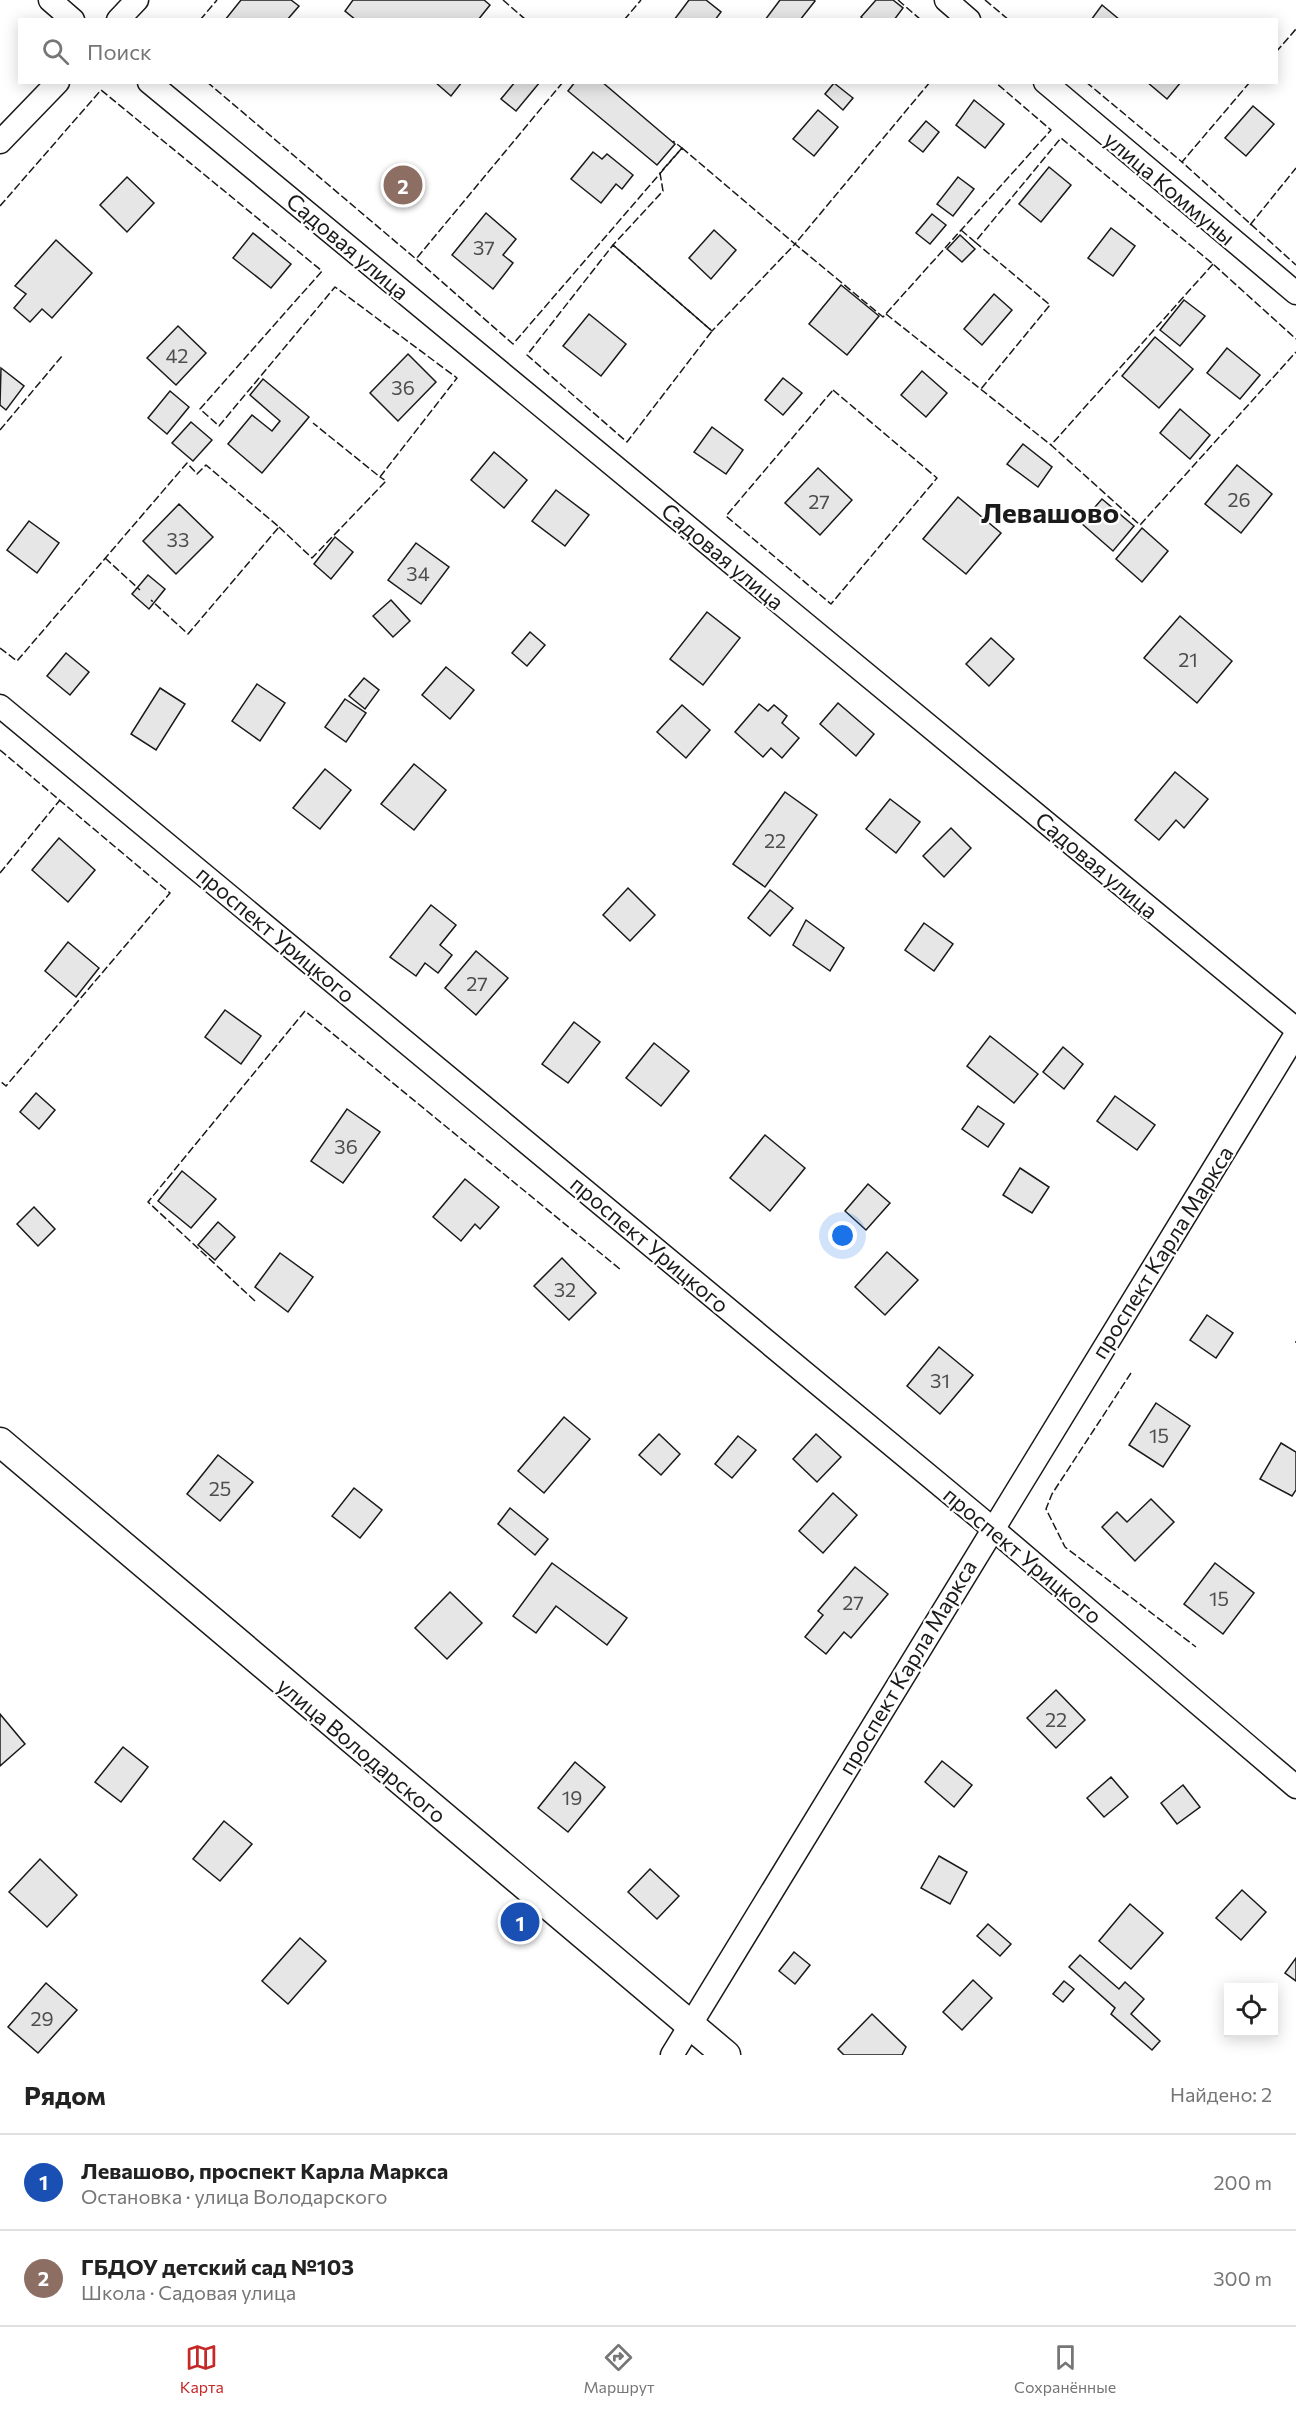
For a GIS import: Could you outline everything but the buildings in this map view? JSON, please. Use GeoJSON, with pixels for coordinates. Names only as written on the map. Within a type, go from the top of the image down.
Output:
{"type":"FeatureCollection","features":[{"type":"Feature","properties":{"kind":"street"},"geometry":{"type":"LineString","coordinates":[[50,0],[71,18]]}},
{"type":"Feature","properties":{"kind":"street"},"geometry":{"type":"LineString","coordinates":[[120,18],[137,0]]}},
{"type":"Feature","properties":{"kind":"street"},"geometry":{"type":"LineString","coordinates":[[946,0],[967,18]]}},
{"type":"Feature","properties":{"kind":"street"},"geometry":{"type":"LineString","coordinates":[[0,142],[56,84]]}},
{"type":"Feature","properties":{"kind":"street","name":"Садовая улица"},"geometry":{"type":"LineString","coordinates":[[151,84],[1296,1029]]}},
{"type":"Feature","properties":{"kind":"street","name":"улица Коммуны"},"geometry":{"type":"LineString","coordinates":[[1047,84],[1296,293]]}},
{"type":"Feature","properties":{"kind":"street","name":"проспект Урицкого"},"geometry":{"type":"LineString","coordinates":[[0,706],[992,1528],[1296,1787]]}},
{"type":"Feature","properties":{"kind":"street","name":"проспект Карла Маркса"},"geometry":{"type":"LineString","coordinates":[[672,2055],[1296,1034]]}},
{"type":"Feature","properties":{"kind":"street","name":"улица Володарского"},"geometry":{"type":"LineString","coordinates":[[0,1442],[726,2055]]}},
{"type":"Feature","properties":{"kind":"fence"},"geometry":{"type":"LineString","coordinates":[[202,18],[217,0]]}},
{"type":"Feature","properties":{"kind":"fence"},"geometry":{"type":"LineString","coordinates":[[503,0],[524,18]]}},
{"type":"Feature","properties":{"kind":"fence"},"geometry":{"type":"LineString","coordinates":[[626,18],[641,0]]}},
{"type":"Feature","properties":{"kind":"fence"},"geometry":{"type":"LineString","coordinates":[[898,0],[919,18]]}},
{"type":"Feature","properties":{"kind":"fence"},"geometry":{"type":"LineString","coordinates":[[985,0],[1007,18]]}},
{"type":"Feature","properties":{"kind":"fence"},"geometry":{"type":"LineString","coordinates":[[1278,50],[1296,29]]}},
{"type":"Feature","properties":{"kind":"fence"},"geometry":{"type":"LineString","coordinates":[[209,84],[417,258]]}},
{"type":"Feature","properties":{"kind":"fence"},"geometry":{"type":"LineString","coordinates":[[561,84],[416,259],[513,344],[682,148],[673,141]]}},
{"type":"Feature","properties":{"kind":"fence"},"geometry":{"type":"LineString","coordinates":[[928,84],[795,244],[883,317],[1051,130],[997,84]]}},
{"type":"Feature","properties":{"kind":"fence"},"geometry":{"type":"LineString","coordinates":[[1088,84],[1182,162]]}},
{"type":"Feature","properties":{"kind":"fence"},"geometry":{"type":"LineString","coordinates":[[1248,84],[1182,162],[1296,265]]}},
{"type":"Feature","properties":{"kind":"fence"},"geometry":{"type":"LineString","coordinates":[[0,206],[101,90],[322,271],[200,409],[219,426],[335,287],[457,378],[380,477],[313,423]]}},
{"type":"Feature","properties":{"kind":"fence"},"geometry":{"type":"LineString","coordinates":[[961,230],[975,242],[1061,138],[1213,264],[1296,339]]}},
{"type":"Feature","properties":{"kind":"fence"},"geometry":{"type":"LineString","coordinates":[[682,148],[795,244],[712,331],[613,245],[663,191],[660,173],[682,148]]}},
{"type":"Feature","properties":{"kind":"fence"},"geometry":{"type":"LineString","coordinates":[[1250,225],[1296,168]]}},
{"type":"Feature","properties":{"kind":"fence"},"geometry":{"type":"LineString","coordinates":[[975,242],[1050,305],[981,389]]}},
{"type":"Feature","properties":{"kind":"fence"},"geometry":{"type":"LineString","coordinates":[[613,245],[712,331],[627,442],[527,355],[613,245]]}},
{"type":"Feature","properties":{"kind":"fence"},"geometry":{"type":"LineString","coordinates":[[1213,264],[1051,445],[1140,525],[1296,352]]}},
{"type":"Feature","properties":{"kind":"fence"},"geometry":{"type":"LineString","coordinates":[[886,314],[1051,445]]}},
{"type":"Feature","properties":{"kind":"fence"},"geometry":{"type":"LineString","coordinates":[[0,430],[62,356]]}},
{"type":"Feature","properties":{"kind":"fence"},"geometry":{"type":"LineString","coordinates":[[833,390],[937,478],[831,604],[726,516],[833,390]]}},
{"type":"Feature","properties":{"kind":"fence"},"geometry":{"type":"LineString","coordinates":[[0,648],[17,661],[187,463],[197,474],[206,465],[279,527],[188,634],[151,600]]}},
{"type":"Feature","properties":{"kind":"fence"},"geometry":{"type":"LineString","coordinates":[[279,527],[312,558],[386,481],[380,477]]}},
{"type":"Feature","properties":{"kind":"fence"},"geometry":{"type":"LineString","coordinates":[[105,558],[140,590]]}},
{"type":"Feature","properties":{"kind":"fence"},"geometry":{"type":"LineString","coordinates":[[0,750],[170,893],[6,1086],[0,1081]]}},
{"type":"Feature","properties":{"kind":"fence"},"geometry":{"type":"LineString","coordinates":[[0,873],[60,800]]}},
{"type":"Feature","properties":{"kind":"fence"},"geometry":{"type":"LineString","coordinates":[[255,1301],[148,1202],[305,1011],[621,1270]]}},
{"type":"Feature","properties":{"kind":"fence"},"geometry":{"type":"LineString","coordinates":[[1131,1373],[1052,1494],[1046,1509],[1065,1547],[1196,1647]]}},
{"type":"Feature","properties":{"kind":"place","name":"ГБДОУ детский сад №103"},"geometry":{"type":"Point","coordinates":[403,185]}},
{"type":"Feature","properties":{"kind":"place","name":"Левашово, проспект Карла Маркса"},"geometry":{"type":"Point","coordinates":[520,1922]}},
{"type":"Feature","properties":{"kind":"district","name":"Левашово"},"geometry":{"type":"Point","coordinates":[1050,512]}}]}
